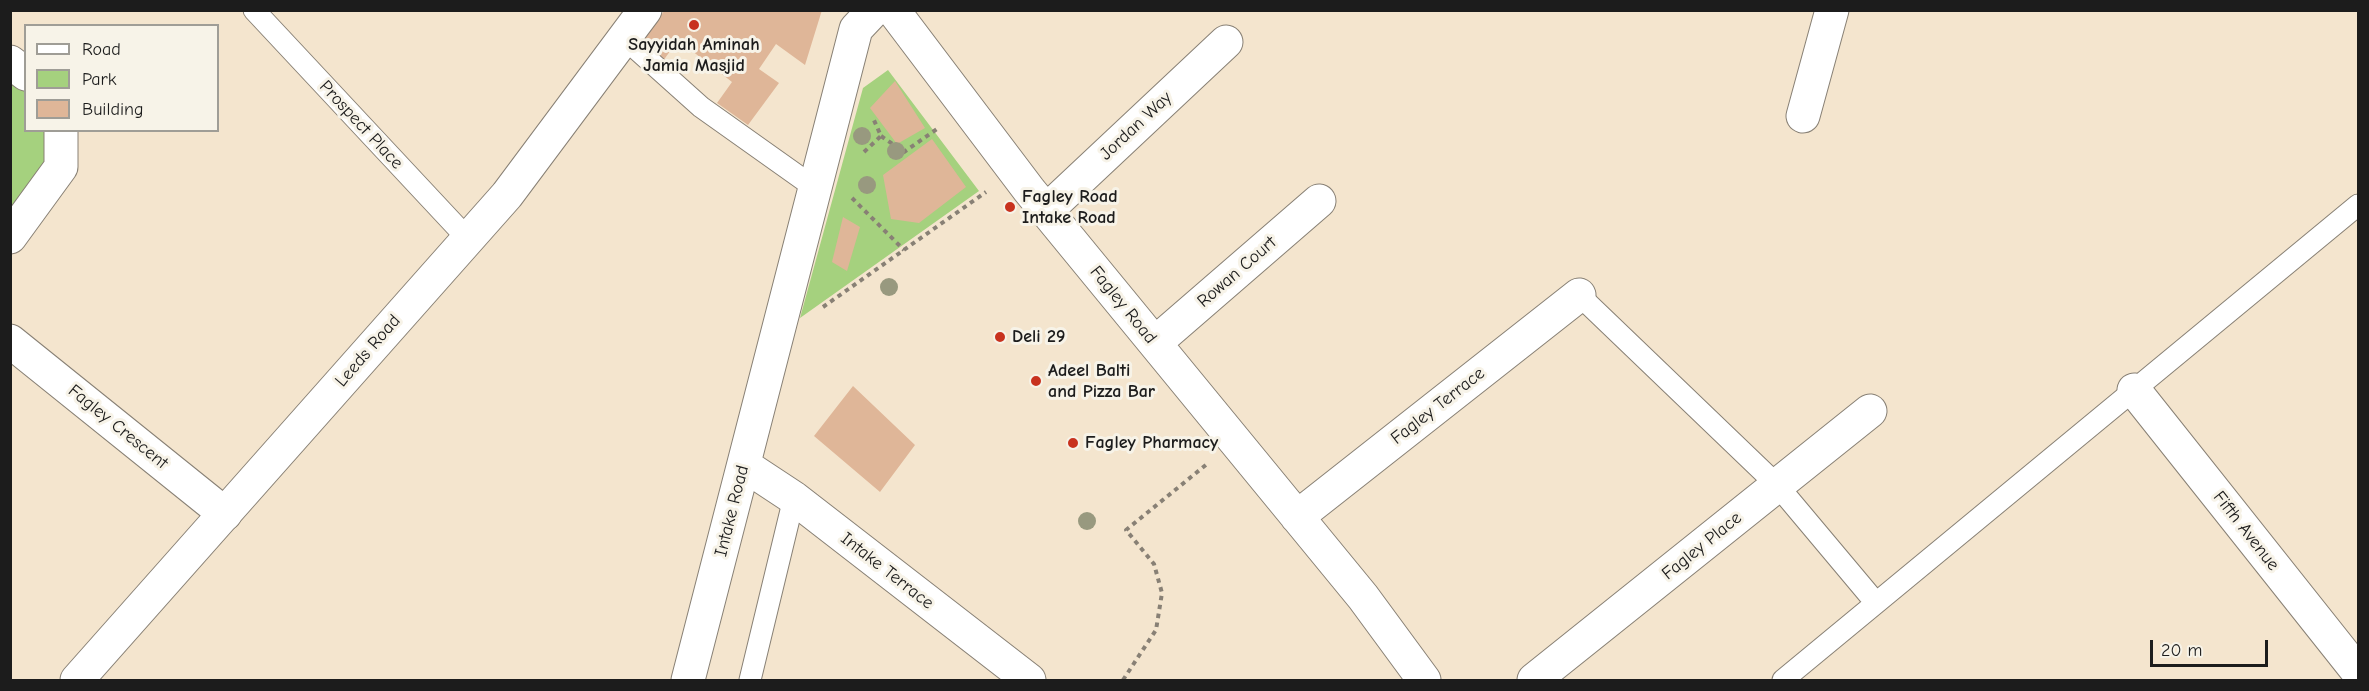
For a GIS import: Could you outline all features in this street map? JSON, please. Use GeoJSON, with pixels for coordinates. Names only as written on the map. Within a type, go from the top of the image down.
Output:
{"type":"FeatureCollection","features":[{"type":"Feature","properties":{"kind":"street","name":"Leeds Road"},"geometry":{"type":"LineString","coordinates":[[77,681],[507,195],[645,10]]}},
{"type":"Feature","properties":{"kind":"street","name":"Intake Road"},"geometry":{"type":"LineString","coordinates":[[688,681],[856,29],[874,10]]}},
{"type":"Feature","properties":{"kind":"street","name":"Fagley Road"},"geometry":{"type":"LineString","coordinates":[[893,10],[1046,211],[1363,597],[1424,681]]}},
{"type":"Feature","properties":{"kind":"street"},"geometry":{"type":"LineString","coordinates":[[1803,116],[1832,10]]}},
{"type":"Feature","properties":{"kind":"street","name":"Jordan Way"},"geometry":{"type":"LineString","coordinates":[[1046,211],[1226,42]]}},
{"type":"Feature","properties":{"kind":"street"},"geometry":{"type":"LineString","coordinates":[[10,62],[24,72]]}},
{"type":"Feature","properties":{"kind":"street"},"geometry":{"type":"LineString","coordinates":[[10,237],[61,167],[61,132]]}},
{"type":"Feature","properties":{"kind":"street","name":"Rowan Court"},"geometry":{"type":"LineString","coordinates":[[1155,343],[1318,201]]}},
{"type":"Feature","properties":{"kind":"street","name":"Fagley Terrace"},"geometry":{"type":"LineString","coordinates":[[1297,517],[1578,295]]}},
{"type":"Feature","properties":{"kind":"street","name":"Fagley Crescent"},"geometry":{"type":"LineString","coordinates":[[10,340],[225,514]]}},
{"type":"Feature","properties":{"kind":"street","name":"Fifth Avenue"},"geometry":{"type":"LineString","coordinates":[[2134,390],[2358,672]]}},
{"type":"Feature","properties":{"kind":"street","name":"Fagley Place"},"geometry":{"type":"LineString","coordinates":[[1534,681],[1870,411]]}},
{"type":"Feature","properties":{"kind":"street","name":"Intake Terrace"},"geometry":{"type":"LineString","coordinates":[[744,465],[794,498],[1029,681]]}},
{"type":"Feature","properties":{"kind":"lane","name":"Prospect Place"},"geometry":{"type":"LineString","coordinates":[[254,10],[468,239]]}},
{"type":"Feature","properties":{"kind":"lane"},"geometry":{"type":"LineString","coordinates":[[624,38],[700,107],[815,188]]}},
{"type":"Feature","properties":{"kind":"lane"},"geometry":{"type":"LineString","coordinates":[[1782,681],[2358,205]]}},
{"type":"Feature","properties":{"kind":"lane"},"geometry":{"type":"LineString","coordinates":[[1578,295],[1777,486],[1876,603]]}},
{"type":"Feature","properties":{"kind":"lane"},"geometry":{"type":"LineString","coordinates":[[750,681],[794,498]]}},
{"type":"Feature","properties":{"kind":"path"},"geometry":{"type":"LineString","coordinates":[[930,118],[945,137]]}},
{"type":"Feature","properties":{"kind":"path"},"geometry":{"type":"LineString","coordinates":[[881,136],[904,152],[938,128]]}},
{"type":"Feature","properties":{"kind":"path"},"geometry":{"type":"LineString","coordinates":[[821,309],[987,191]]}},
{"type":"Feature","properties":{"kind":"path"},"geometry":{"type":"LineString","coordinates":[[849,195],[904,250]]}},
{"type":"Feature","properties":{"kind":"path"},"geometry":{"type":"LineString","coordinates":[[1123,681],[1156,630],[1162,593],[1154,564],[1126,530],[1235,441]]}},
{"type":"Feature","properties":{"kind":"green space"},"geometry":{"type":"Polygon","coordinates":[[[10,62],[24,73],[24,132],[61,132],[10,236],[10,62]]]}},
{"type":"Feature","properties":{"kind":"green space"},"geometry":{"type":"Polygon","coordinates":[[[888,70],[979,191],[800,318],[863,88],[888,70]]]}},
{"type":"Feature","properties":{"kind":"building"},"geometry":{"type":"Polygon","coordinates":[[[665,10],[822,10],[805,65],[776,44],[759,69],[779,83],[748,125],[717,103],[732,82],[678,40],[663,61],[641,41],[665,10]]]}},
{"type":"Feature","properties":{"kind":"building"},"geometry":{"type":"Polygon","coordinates":[[[895,81],[925,128],[897,144],[870,108],[895,81]]]}},
{"type":"Feature","properties":{"kind":"building"},"geometry":{"type":"Polygon","coordinates":[[[932,139],[966,187],[919,223],[891,219],[883,175],[932,139]]]}},
{"type":"Feature","properties":{"kind":"building"},"geometry":{"type":"Polygon","coordinates":[[[843,217],[860,227],[847,271],[832,262],[843,217]]]}},
{"type":"Feature","properties":{"kind":"building"},"geometry":{"type":"Polygon","coordinates":[[[853,386],[915,445],[880,492],[814,436],[853,386]]]}},
{"type":"Feature","properties":{"kind":"place","name":"Sayyidah Aminah Jamia Masjid"},"geometry":{"type":"Point","coordinates":[694,25]}},
{"type":"Feature","properties":{"kind":"place","name":"Fagley Road Intake Road"},"geometry":{"type":"Point","coordinates":[1010,207]}},
{"type":"Feature","properties":{"kind":"place","name":"Deli 29"},"geometry":{"type":"Point","coordinates":[1000,337]}},
{"type":"Feature","properties":{"kind":"place","name":"Adeel Balti and Pizza Bar"},"geometry":{"type":"Point","coordinates":[1036,381]}},
{"type":"Feature","properties":{"kind":"place","name":"Fagley Pharmacy"},"geometry":{"type":"Point","coordinates":[1073,443]}}]}
